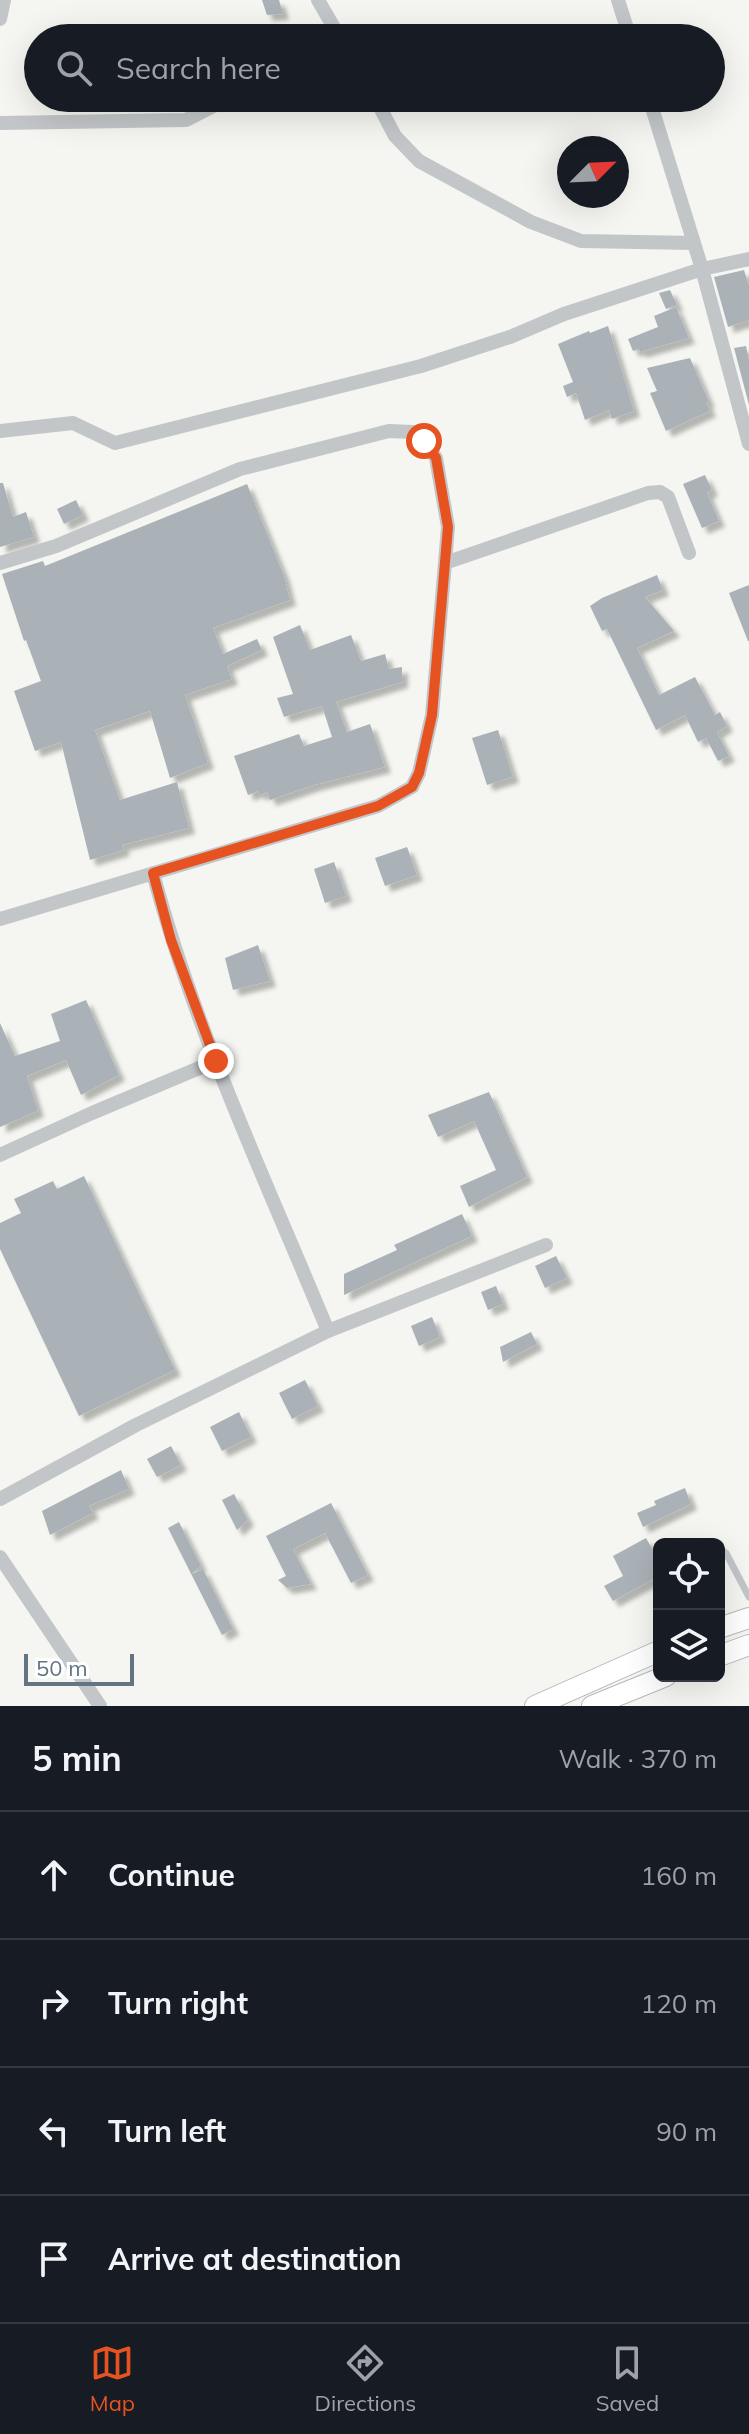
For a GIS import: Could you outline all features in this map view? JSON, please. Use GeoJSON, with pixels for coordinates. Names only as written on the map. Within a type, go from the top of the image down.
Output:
{"type":"FeatureCollection","features":[{"type":"Feature","properties":{"kind":"main road"},"geometry":{"type":"LineString","coordinates":[[725,1626],[749,1618]]}},
{"type":"Feature","properties":{"kind":"main road"},"geometry":{"type":"LineString","coordinates":[[725,1654],[749,1645]]}},
{"type":"Feature","properties":{"kind":"main road"},"geometry":{"type":"LineString","coordinates":[[535,1706],[653,1654]]}},
{"type":"Feature","properties":{"kind":"main road"},"geometry":{"type":"LineString","coordinates":[[592,1706],[653,1681]]}},
{"type":"Feature","properties":{"kind":"street"},"geometry":{"type":"LineString","coordinates":[[0,19],[4,0]]}},
{"type":"Feature","properties":{"kind":"street"},"geometry":{"type":"LineString","coordinates":[[318,0],[332,24]]}},
{"type":"Feature","properties":{"kind":"street"},"geometry":{"type":"LineString","coordinates":[[618,0],[626,24]]}},
{"type":"Feature","properties":{"kind":"street"},"geometry":{"type":"LineString","coordinates":[[0,123],[186,120],[202,112]]}},
{"type":"Feature","properties":{"kind":"street"},"geometry":{"type":"LineString","coordinates":[[382,112],[395,136],[419,161],[531,222],[581,241],[694,243]]}},
{"type":"Feature","properties":{"kind":"street"},"geometry":{"type":"LineString","coordinates":[[653,112],[702,269],[749,444]]}},
{"type":"Feature","properties":{"kind":"street"},"geometry":{"type":"LineString","coordinates":[[0,431],[73,423],[115,443],[421,366],[510,337],[564,314],[702,269],[749,259]]}},
{"type":"Feature","properties":{"kind":"street"},"geometry":{"type":"LineString","coordinates":[[0,563],[56,546],[240,469],[389,431],[413,432],[436,458],[448,527],[432,715],[419,773],[412,787],[378,806],[0,919]]}},
{"type":"Feature","properties":{"kind":"street"},"geometry":{"type":"LineString","coordinates":[[445,563],[648,493],[660,492],[668,497],[689,553]]}},
{"type":"Feature","properties":{"kind":"street"},"geometry":{"type":"LineString","coordinates":[[153,873],[171,940],[216,1061],[328,1331]]}},
{"type":"Feature","properties":{"kind":"street"},"geometry":{"type":"LineString","coordinates":[[0,1155],[216,1061]]}},
{"type":"Feature","properties":{"kind":"street"},"geometry":{"type":"LineString","coordinates":[[0,1499],[136,1425],[328,1331],[546,1245]]}},
{"type":"Feature","properties":{"kind":"street"},"geometry":{"type":"LineString","coordinates":[[0,1557],[100,1706]]}},
{"type":"Feature","properties":{"kind":"lane"},"geometry":{"type":"LineString","coordinates":[[725,1552],[749,1597]]}},
{"type":"Feature","properties":{"kind":"building"},"geometry":{"type":"Polygon","coordinates":[[[262,0],[279,0],[283,14],[267,15],[262,0]]]}},
{"type":"Feature","properties":{"kind":"building"},"geometry":{"type":"Polygon","coordinates":[[[744,270],[749,286],[749,320],[728,327],[714,277],[744,270]]]}},
{"type":"Feature","properties":{"kind":"building"},"geometry":{"type":"Polygon","coordinates":[[[670,290],[677,305],[666,309],[659,293],[670,290]]]}},
{"type":"Feature","properties":{"kind":"building"},"geometry":{"type":"Polygon","coordinates":[[[676,307],[689,338],[640,352],[639,349],[633,351],[628,339],[658,327],[654,316],[676,307]]]}},
{"type":"Feature","properties":{"kind":"building"},"geometry":{"type":"Polygon","coordinates":[[[608,326],[634,411],[612,419],[609,410],[585,420],[576,393],[567,397],[563,386],[573,382],[558,344],[608,326]]]}},
{"type":"Feature","properties":{"kind":"building"},"geometry":{"type":"Polygon","coordinates":[[[746,346],[749,360],[749,405],[734,348],[746,346]]]}},
{"type":"Feature","properties":{"kind":"building"},"geometry":{"type":"Polygon","coordinates":[[[690,358],[710,411],[666,431],[650,393],[657,391],[647,368],[690,358]]]}},
{"type":"Feature","properties":{"kind":"building"},"geometry":{"type":"Polygon","coordinates":[[[705,475],[712,490],[707,493],[719,521],[702,528],[683,484],[705,475]]]}},
{"type":"Feature","properties":{"kind":"building"},"geometry":{"type":"Polygon","coordinates":[[[0,483],[3,483],[13,517],[26,512],[34,537],[0,547],[0,483]]]}},
{"type":"Feature","properties":{"kind":"building"},"geometry":{"type":"Polygon","coordinates":[[[247,484],[284,576],[290,600],[213,628],[223,654],[257,639],[262,650],[227,666],[232,679],[185,695],[208,763],[170,778],[150,711],[95,730],[120,800],[177,782],[189,828],[122,845],[124,850],[90,860],[61,742],[35,751],[14,691],[41,681],[2,574],[43,561],[45,566],[247,484]]]}},
{"type":"Feature","properties":{"kind":"building"},"geometry":{"type":"Polygon","coordinates":[[[76,500],[83,515],[64,524],[57,509],[76,500]]]}},
{"type":"Feature","properties":{"kind":"building"},"geometry":{"type":"Polygon","coordinates":[[[657,575],[663,590],[645,597],[674,631],[637,648],[659,695],[695,677],[715,715],[720,712],[727,726],[717,732],[729,756],[718,761],[706,738],[698,742],[685,715],[656,730],[607,629],[602,631],[590,606],[657,575]]]}},
{"type":"Feature","properties":{"kind":"building"},"geometry":{"type":"Polygon","coordinates":[[[749,585],[749,641],[748,641],[729,593],[749,585]]]}},
{"type":"Feature","properties":{"kind":"building"},"geometry":{"type":"Polygon","coordinates":[[[300,625],[310,650],[351,635],[361,661],[385,654],[389,669],[402,667],[402,682],[336,702],[347,732],[370,724],[385,767],[270,800],[267,792],[248,795],[234,756],[299,734],[304,746],[332,737],[322,706],[284,717],[277,698],[293,694],[273,637],[300,625]]]}},
{"type":"Feature","properties":{"kind":"building"},"geometry":{"type":"Polygon","coordinates":[[[498,730],[513,777],[487,785],[472,738],[498,730]]]}},
{"type":"Feature","properties":{"kind":"building"},"geometry":{"type":"Polygon","coordinates":[[[407,847],[417,875],[385,886],[375,858],[407,847]]]}},
{"type":"Feature","properties":{"kind":"building"},"geometry":{"type":"Polygon","coordinates":[[[334,862],[346,896],[325,903],[314,869],[334,862]]]}},
{"type":"Feature","properties":{"kind":"building"},"geometry":{"type":"Polygon","coordinates":[[[258,945],[270,981],[233,990],[225,958],[258,945]]]}},
{"type":"Feature","properties":{"kind":"building"},"geometry":{"type":"Polygon","coordinates":[[[86,1000],[119,1075],[81,1095],[66,1060],[27,1076],[38,1111],[0,1127],[0,1023],[15,1056],[60,1041],[51,1014],[86,1000]]]}},
{"type":"Feature","properties":{"kind":"building"},"geometry":{"type":"Polygon","coordinates":[[[489,1092],[527,1177],[469,1207],[460,1186],[496,1170],[474,1121],[438,1137],[428,1115],[489,1092]]]}},
{"type":"Feature","properties":{"kind":"building"},"geometry":{"type":"Polygon","coordinates":[[[84,1176],[175,1370],[79,1416],[0,1249],[0,1223],[21,1213],[14,1199],[53,1181],[57,1189],[84,1176]]]}},
{"type":"Feature","properties":{"kind":"building"},"geometry":{"type":"Polygon","coordinates":[[[462,1214],[472,1236],[344,1295],[344,1274],[397,1250],[394,1245],[462,1214]]]}},
{"type":"Feature","properties":{"kind":"building"},"geometry":{"type":"Polygon","coordinates":[[[556,1256],[567,1278],[545,1288],[535,1266],[556,1256]]]}},
{"type":"Feature","properties":{"kind":"building"},"geometry":{"type":"Polygon","coordinates":[[[496,1286],[503,1304],[488,1310],[481,1292],[496,1286]]]}},
{"type":"Feature","properties":{"kind":"building"},"geometry":{"type":"Polygon","coordinates":[[[432,1317],[440,1337],[419,1346],[411,1326],[432,1317]]]}},
{"type":"Feature","properties":{"kind":"building"},"geometry":{"type":"Polygon","coordinates":[[[531,1332],[537,1344],[503,1362],[500,1347],[531,1332]]]}},
{"type":"Feature","properties":{"kind":"building"},"geometry":{"type":"Polygon","coordinates":[[[305,1380],[318,1406],[292,1419],[279,1393],[305,1380]]]}},
{"type":"Feature","properties":{"kind":"building"},"geometry":{"type":"Polygon","coordinates":[[[239,1412],[251,1437],[222,1451],[210,1427],[239,1412]]]}},
{"type":"Feature","properties":{"kind":"building"},"geometry":{"type":"Polygon","coordinates":[[[171,1446],[181,1465],[157,1477],[147,1459],[171,1446]]]}},
{"type":"Feature","properties":{"kind":"building"},"geometry":{"type":"Polygon","coordinates":[[[121,1470],[129,1489],[89,1506],[93,1513],[50,1535],[42,1511],[121,1470]]]}},
{"type":"Feature","properties":{"kind":"building"},"geometry":{"type":"Polygon","coordinates":[[[685,1488],[691,1504],[643,1527],[637,1513],[656,1505],[654,1501],[685,1488]]]}},
{"type":"Feature","properties":{"kind":"building"},"geometry":{"type":"Polygon","coordinates":[[[234,1494],[248,1520],[237,1530],[222,1500],[234,1494]]]}},
{"type":"Feature","properties":{"kind":"building"},"geometry":{"type":"Polygon","coordinates":[[[331,1503],[368,1575],[351,1583],[325,1533],[293,1549],[311,1584],[287,1588],[278,1580],[286,1576],[266,1536],[331,1503]]]}},
{"type":"Feature","properties":{"kind":"building"},"geometry":{"type":"Polygon","coordinates":[[[179,1522],[201,1566],[192,1574],[203,1569],[233,1629],[222,1635],[168,1528],[179,1522]]]}},
{"type":"Feature","properties":{"kind":"building"},"geometry":{"type":"Polygon","coordinates":[[[646,1538],[653,1550],[653,1579],[613,1601],[604,1586],[623,1576],[613,1556],[646,1538]]]}},
{"type":"Feature","properties":{"kind":"route"},"geometry":{"type":"LineString","coordinates":[[216,1061],[171,940],[153,873],[378,806],[412,787],[419,773],[432,715],[448,527],[436,458],[424,441]]}}]}
